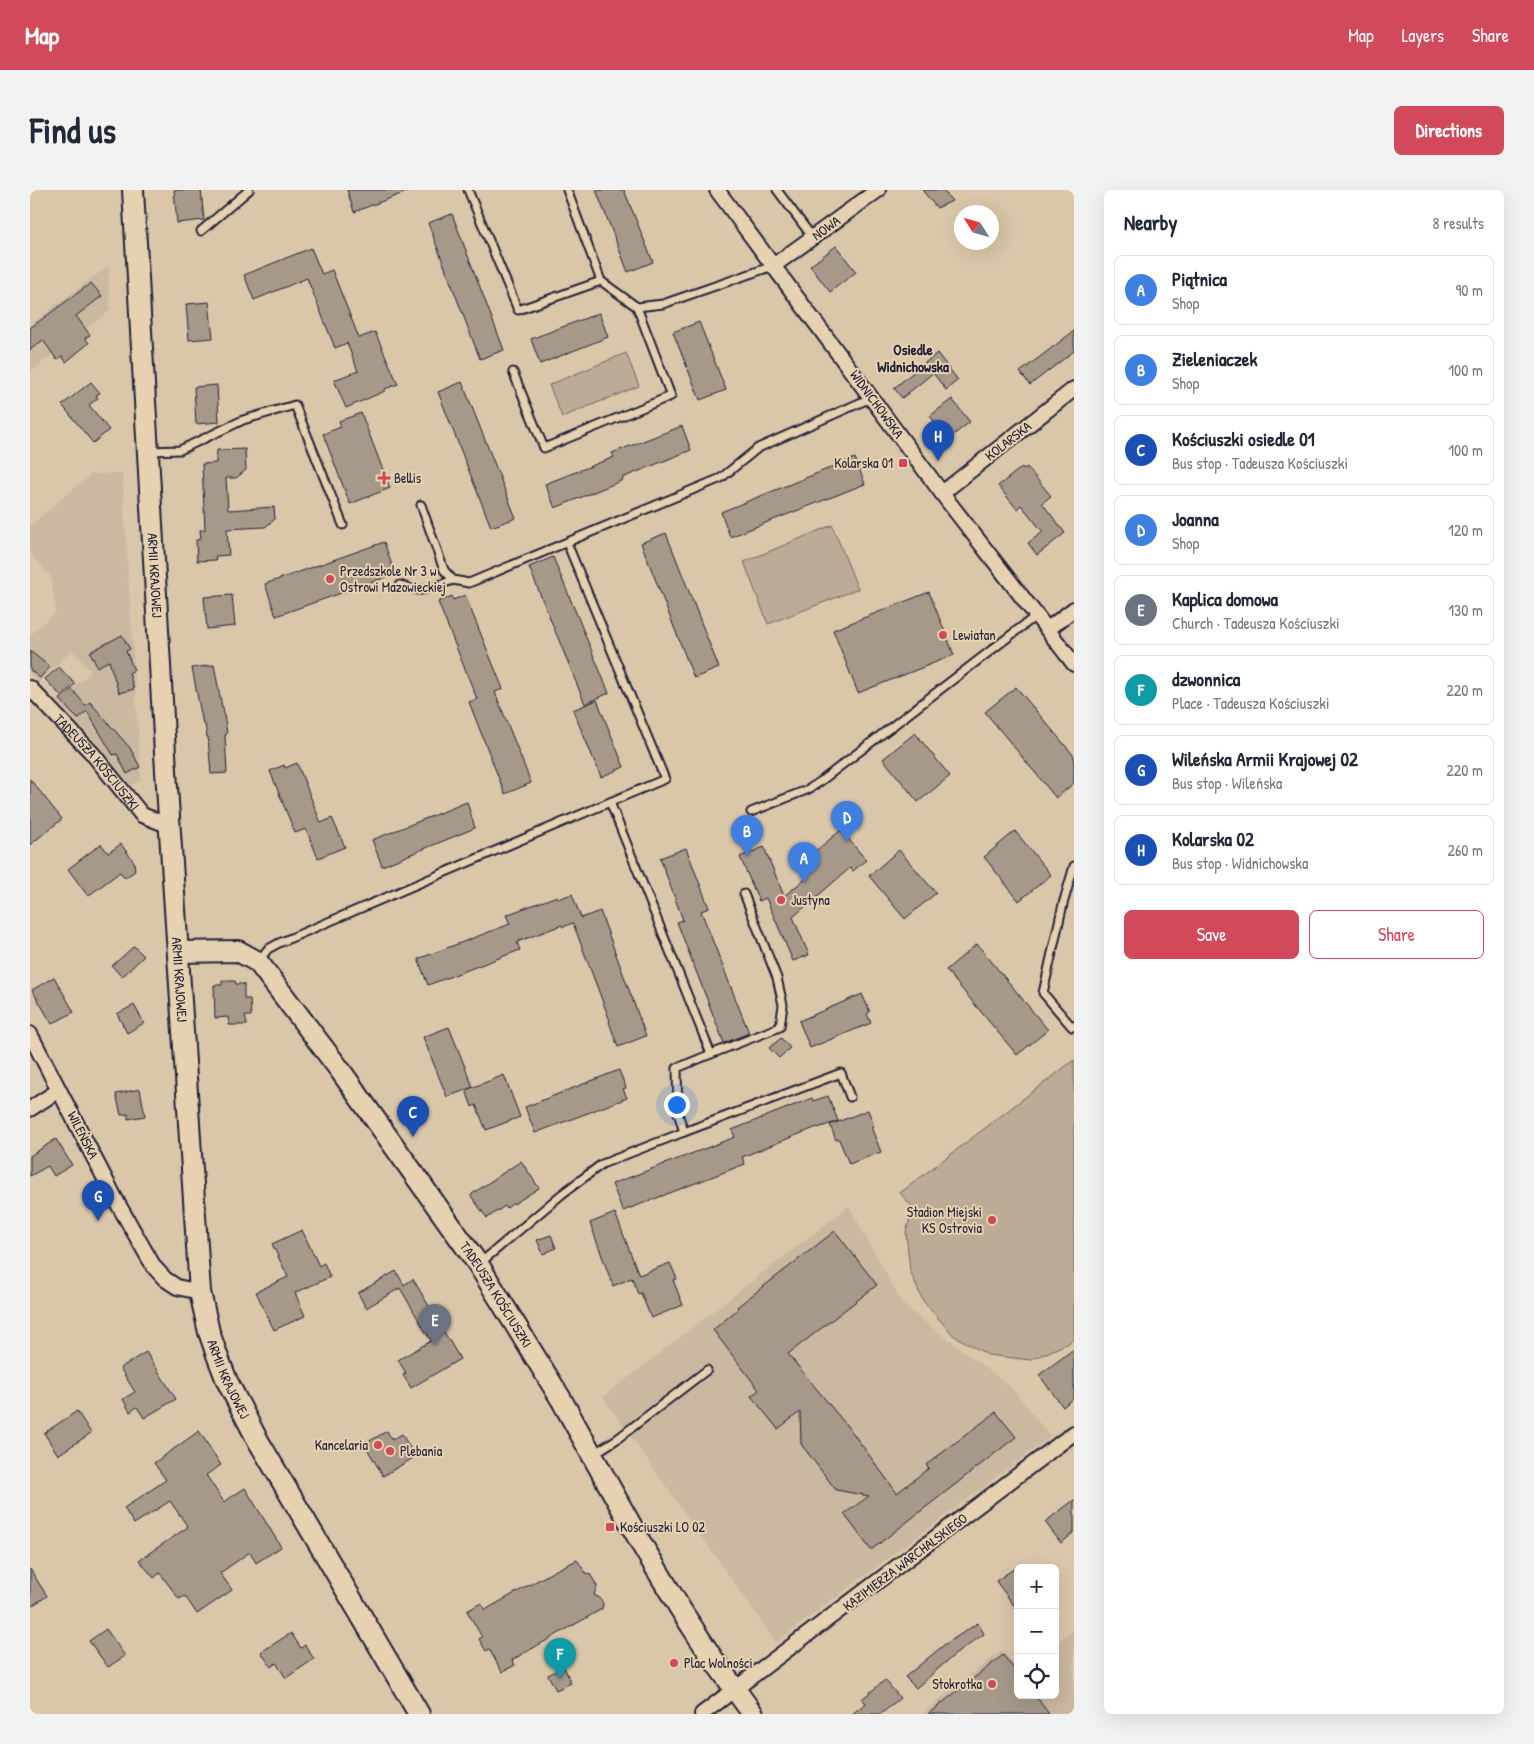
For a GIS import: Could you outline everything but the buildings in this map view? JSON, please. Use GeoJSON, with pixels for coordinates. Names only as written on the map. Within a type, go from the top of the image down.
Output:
{"type":"FeatureCollection","features":[{"type":"Feature","properties":{"kind":"main road","name":"ARMII KRAJOWEJ"},"geometry":{"type":"LineString","coordinates":[[133,190],[170,826],[200,1292],[209,1332],[231,1389],[256,1437],[419,1714]]}},
{"type":"Feature","properties":{"kind":"main road","name":"TADEUSZA KOŚCIUSZKI"},"geometry":{"type":"LineString","coordinates":[[178,952],[238,951],[258,962],[346,1078],[478,1264],[561,1399],[642,1545],[681,1610],[753,1714]]}},
{"type":"Feature","properties":{"kind":"street","name":"WIDNICHOWSKA"},"geometry":{"type":"LineString","coordinates":[[717,190],[942,493],[1074,664]]}},
{"type":"Feature","properties":{"kind":"street","name":"NOWA"},"geometry":{"type":"LineString","coordinates":[[774,266],[878,190]]}},
{"type":"Feature","properties":{"kind":"street","name":"KOLARSKA"},"geometry":{"type":"LineString","coordinates":[[942,493],[1074,389]]}},
{"type":"Feature","properties":{"kind":"street"},"geometry":{"type":"LineString","coordinates":[[1048,629],[1074,608]]}},
{"type":"Feature","properties":{"kind":"street","name":"TADEUSZA KOŚCIUSZKI"},"geometry":{"type":"LineString","coordinates":[[30,688],[92,753],[142,815],[170,826]]}},
{"type":"Feature","properties":{"kind":"street","name":"WILEŃSKA"},"geometry":{"type":"LineString","coordinates":[[30,1034],[118,1204],[154,1267],[165,1279],[177,1287],[200,1292]]}},
{"type":"Feature","properties":{"kind":"street"},"geometry":{"type":"LineString","coordinates":[[30,1109],[59,1090]]}},
{"type":"Feature","properties":{"kind":"street","name":"KAZIMIERZA WARCHALSKIEGO"},"geometry":{"type":"LineString","coordinates":[[702,1714],[1074,1433]]}},
{"type":"Feature","properties":{"kind":"lane"},"geometry":{"type":"LineString","coordinates":[[202,231],[248,190]]}},
{"type":"Feature","properties":{"kind":"lane"},"geometry":{"type":"LineString","coordinates":[[468,190],[518,310],[601,281]]}},
{"type":"Feature","properties":{"kind":"lane"},"geometry":{"type":"LineString","coordinates":[[513,372],[544,448],[671,396],[637,307],[601,281],[567,190]]}},
{"type":"Feature","properties":{"kind":"lane"},"geometry":{"type":"LineString","coordinates":[[777,190],[813,238]]}},
{"type":"Feature","properties":{"kind":"lane"},"geometry":{"type":"LineString","coordinates":[[637,307],[663,304],[774,266]]}},
{"type":"Feature","properties":{"kind":"lane"},"geometry":{"type":"LineString","coordinates":[[400,585],[411,590],[423,591],[453,580],[469,583],[721,478],[758,448],[872,397]]}},
{"type":"Feature","properties":{"kind":"lane"},"geometry":{"type":"LineString","coordinates":[[148,451],[180,450],[243,420],[295,405],[343,525]]}},
{"type":"Feature","properties":{"kind":"lane"},"geometry":{"type":"LineString","coordinates":[[421,505],[444,570],[453,580]]}},
{"type":"Feature","properties":{"kind":"lane"},"geometry":{"type":"LineString","coordinates":[[258,962],[268,949],[279,943],[665,779],[568,543]]}},
{"type":"Feature","properties":{"kind":"lane"},"geometry":{"type":"LineString","coordinates":[[752,812],[809,790],[1037,615]]}},
{"type":"Feature","properties":{"kind":"lane"},"geometry":{"type":"LineString","coordinates":[[610,802],[711,1054]]}},
{"type":"Feature","properties":{"kind":"lane"},"geometry":{"type":"LineString","coordinates":[[1074,866],[1063,904],[1043,993],[1072,1027],[1074,1026]]}},
{"type":"Feature","properties":{"kind":"lane"},"geometry":{"type":"LineString","coordinates":[[684,1132],[678,1113],[677,1068],[780,1027],[783,1005],[778,978],[744,894]]}},
{"type":"Feature","properties":{"kind":"lane"},"geometry":{"type":"LineString","coordinates":[[478,1264],[562,1194],[602,1164],[841,1074],[850,1097]]}},
{"type":"Feature","properties":{"kind":"lane"},"geometry":{"type":"LineString","coordinates":[[592,1455],[617,1439],[707,1370]]}},
{"type":"Feature","properties":{"kind":"shaded area"},"geometry":{"type":"Polygon","coordinates":[[[108,266],[110,310],[30,372],[30,325],[108,266]]]}},
{"type":"Feature","properties":{"kind":"shaded area"},"geometry":{"type":"Polygon","coordinates":[[[626,353],[639,386],[562,417],[549,385],[626,353]]]}},
{"type":"Feature","properties":{"kind":"shaded area"},"geometry":{"type":"Polygon","coordinates":[[[122,473],[141,780],[130,786],[94,740],[57,701],[91,672],[72,650],[39,682],[30,673],[30,635],[56,612],[51,577],[30,553],[30,526],[91,474],[122,473]]]}},
{"type":"Feature","properties":{"kind":"shaded area"},"geometry":{"type":"Polygon","coordinates":[[[832,525],[858,589],[768,624],[744,562],[832,525]]]}},
{"type":"Feature","properties":{"kind":"shaded area","name":"Stadion Miejski KS Ostrovia"},"geometry":{"type":"Polygon","coordinates":[[[1074,1060],[1074,1339],[1030,1360],[988,1355],[953,1335],[923,1301],[910,1271],[906,1232],[913,1208],[900,1193],[1074,1060]]]}},
{"type":"Feature","properties":{"kind":"shaded area"},"geometry":{"type":"Polygon","coordinates":[[[849,1206],[903,1305],[1012,1388],[1050,1437],[776,1642],[603,1397],[849,1206]]]}},
{"type":"Feature","properties":{"kind":"shaded area","name":"Stokrotka"},"geometry":{"type":"Polygon","coordinates":[[[1074,1629],[1074,1714],[921,1714],[1002,1650],[1014,1664],[1014,1699],[1059,1699],[1059,1641],[1074,1629]]]}},
{"type":"Feature","properties":{"kind":"place","name":"Kolarska 02"},"geometry":{"type":"Point","coordinates":[938,461]}},
{"type":"Feature","properties":{"kind":"place","name":"Kolarska 01"},"geometry":{"type":"Point","coordinates":[903,463]}},
{"type":"Feature","properties":{"kind":"place","name":"Bellis"},"geometry":{"type":"Point","coordinates":[384,478]}},
{"type":"Feature","properties":{"kind":"place","name":"Przedszkole Nr 3 w Ostrowi Mazowieckiej"},"geometry":{"type":"Point","coordinates":[330,579]}},
{"type":"Feature","properties":{"kind":"place","name":"Lewiatan"},"geometry":{"type":"Point","coordinates":[943,635]}},
{"type":"Feature","properties":{"kind":"place","name":"Joanna"},"geometry":{"type":"Point","coordinates":[847,842]}},
{"type":"Feature","properties":{"kind":"place","name":"Zieleniaczek"},"geometry":{"type":"Point","coordinates":[747,856]}},
{"type":"Feature","properties":{"kind":"place","name":"Piątnica"},"geometry":{"type":"Point","coordinates":[804,883]}},
{"type":"Feature","properties":{"kind":"place","name":"Justyna"},"geometry":{"type":"Point","coordinates":[781,900]}},
{"type":"Feature","properties":{"kind":"place","name":"Kościuszki osiedle 01"},"geometry":{"type":"Point","coordinates":[413,1137]}},
{"type":"Feature","properties":{"kind":"place","name":"Stadion Miejski KS Ostrovia"},"geometry":{"type":"Point","coordinates":[992,1220]}},
{"type":"Feature","properties":{"kind":"place","name":"Wileńska Armii Krajowej 02"},"geometry":{"type":"Point","coordinates":[98,1221]}},
{"type":"Feature","properties":{"kind":"place","name":"Kaplica domowa"},"geometry":{"type":"Point","coordinates":[435,1345]}},
{"type":"Feature","properties":{"kind":"place","name":"Kancelaria"},"geometry":{"type":"Point","coordinates":[378,1445]}},
{"type":"Feature","properties":{"kind":"place","name":"Plebania"},"geometry":{"type":"Point","coordinates":[390,1451]}},
{"type":"Feature","properties":{"kind":"place","name":"Kościuszki LO 02"},"geometry":{"type":"Point","coordinates":[610,1527]}},
{"type":"Feature","properties":{"kind":"place","name":"Plac Wolności"},"geometry":{"type":"Point","coordinates":[674,1663]}},
{"type":"Feature","properties":{"kind":"place","name":"dzwonnica"},"geometry":{"type":"Point","coordinates":[560,1679]}},
{"type":"Feature","properties":{"kind":"place","name":"Stokrotka"},"geometry":{"type":"Point","coordinates":[992,1684]}},
{"type":"Feature","properties":{"kind":"district","name":"Osiedle Widnichowska"},"geometry":{"type":"Point","coordinates":[913,358]}}]}
